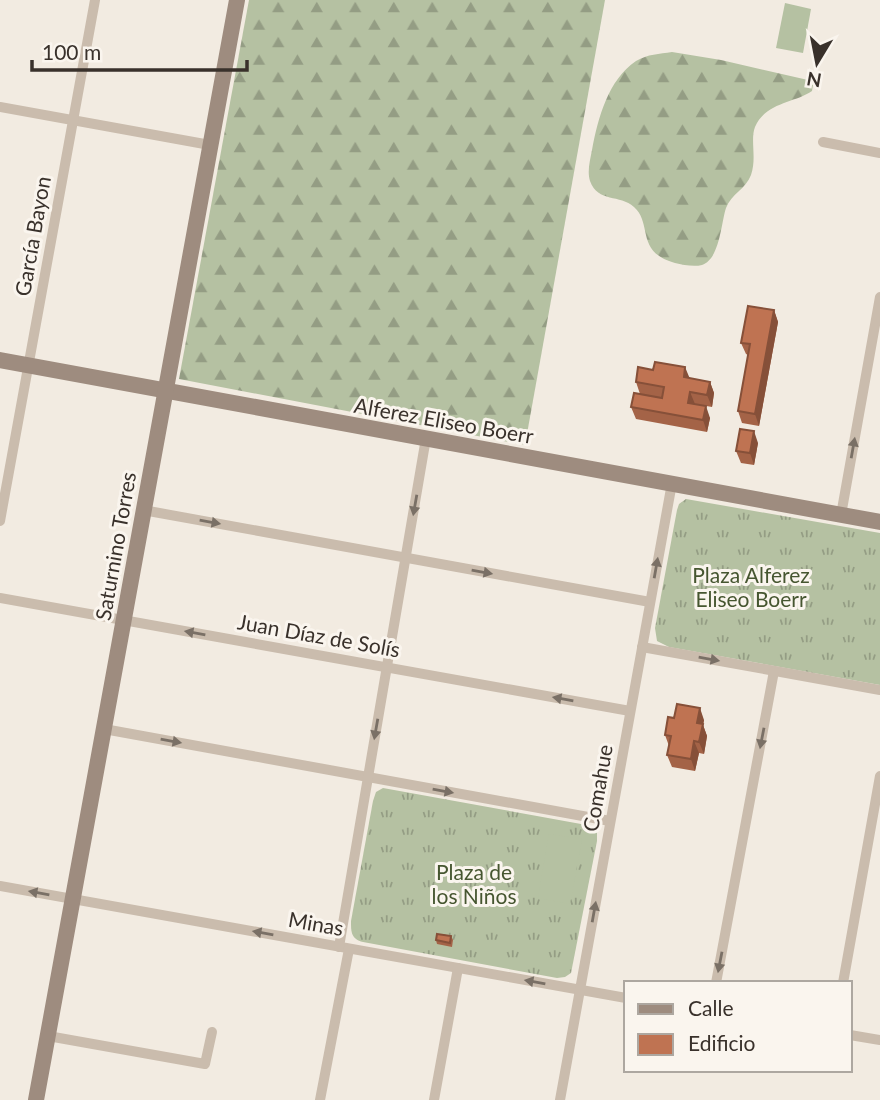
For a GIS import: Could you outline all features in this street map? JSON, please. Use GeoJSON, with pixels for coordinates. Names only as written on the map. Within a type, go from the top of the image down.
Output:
{"type":"FeatureCollection","features":[{"type":"Feature","properties":{"kind":"street","name":"García Bayon"},"geometry":{"type":"LineString","coordinates":[[0,521],[95,0]]}},
{"type":"Feature","properties":{"kind":"street","name":"Saturnino Torres"},"geometry":{"type":"LineString","coordinates":[[36,1100],[237,0]]}},
{"type":"Feature","properties":{"kind":"street"},"geometry":{"type":"LineString","coordinates":[[0,107],[210,145]]}},
{"type":"Feature","properties":{"kind":"street"},"geometry":{"type":"LineString","coordinates":[[823,142],[880,153]]}},
{"type":"Feature","properties":{"kind":"street"},"geometry":{"type":"LineString","coordinates":[[841,515],[880,297]]}},
{"type":"Feature","properties":{"kind":"street","name":"Alferez Eliseo Boerr"},"geometry":{"type":"LineString","coordinates":[[0,360],[880,522]]}},
{"type":"Feature","properties":{"kind":"street"},"geometry":{"type":"LineString","coordinates":[[320,1100],[368,777],[426,438]]}},
{"type":"Feature","properties":{"kind":"street","name":"Comahue"},"geometry":{"type":"LineString","coordinates":[[560,1100],[671,483]]}},
{"type":"Feature","properties":{"kind":"street"},"geometry":{"type":"LineString","coordinates":[[143,510],[650,602]]}},
{"type":"Feature","properties":{"kind":"street","name":"Juan Díaz de Solís"},"geometry":{"type":"LineString","coordinates":[[0,598],[630,711]]}},
{"type":"Feature","properties":{"kind":"street"},"geometry":{"type":"LineString","coordinates":[[642,647],[880,690]]}},
{"type":"Feature","properties":{"kind":"street"},"geometry":{"type":"LineString","coordinates":[[716,981],[774,671]]}},
{"type":"Feature","properties":{"kind":"street"},"geometry":{"type":"LineString","coordinates":[[104,729],[610,821]]}},
{"type":"Feature","properties":{"kind":"street"},"geometry":{"type":"LineString","coordinates":[[843,981],[880,776]]}},
{"type":"Feature","properties":{"kind":"street","name":"Minas"},"geometry":{"type":"LineString","coordinates":[[0,886],[624,998]]}},
{"type":"Feature","properties":{"kind":"street"},"geometry":{"type":"LineString","coordinates":[[435,1100],[458,968]]}},
{"type":"Feature","properties":{"kind":"street"},"geometry":{"type":"LineString","coordinates":[[48,1036],[205,1064],[212,1032]]}},
{"type":"Feature","properties":{"kind":"street"},"geometry":{"type":"LineString","coordinates":[[852,1035],[880,1040]]}},
{"type":"Feature","properties":{"kind":"green space"},"geometry":{"type":"Polygon","coordinates":[[[249,0],[605,0],[525,445],[179,379],[249,0]]]}},
{"type":"Feature","properties":{"kind":"green space"},"geometry":{"type":"Polygon","coordinates":[[[785,3],[811,9],[803,53],[776,48],[785,3]]]}},
{"type":"Feature","properties":{"kind":"green space"},"geometry":{"type":"Polygon","coordinates":[[[672,52],[808,80],[813,85],[812,91],[773,108],[760,119],[754,132],[751,175],[728,203],[713,256],[699,266],[675,263],[654,252],[649,245],[640,214],[634,207],[598,193],[589,177],[597,125],[618,78],[640,59],[672,52]]]}},
{"type":"Feature","properties":{"kind":"green space","name":"Plaza Alferez Eliseo Boerr"},"geometry":{"type":"Polygon","coordinates":[[[686,499],[880,533],[880,685],[669,647],[657,641],[655,628],[677,510],[679,504],[686,499]]]}},
{"type":"Feature","properties":{"kind":"green space","name":"Plaza de los Niños"},"geometry":{"type":"Polygon","coordinates":[[[383,788],[592,826],[597,833],[597,841],[571,973],[557,978],[363,942],[354,937],[351,921],[373,801],[376,792],[383,788]]]}},
{"type":"Feature","properties":{"kind":"green space"},"geometry":{"type":"Polygon","coordinates":[[[549,834],[582,839],[570,904],[538,898],[549,834]]]}},
{"type":"Feature","properties":{"kind":"building"},"geometry":{"type":"Polygon","coordinates":[[[748,306],[774,310],[755,414],[738,411],[750,344],[741,343],[748,306]]]}},
{"type":"Feature","properties":{"kind":"building"},"geometry":{"type":"Polygon","coordinates":[[[655,362],[685,367],[684,377],[710,382],[707,395],[690,392],[688,403],[706,406],[703,420],[631,407],[634,393],[662,398],[664,387],[636,382],[638,367],[653,370],[655,362]]]}},
{"type":"Feature","properties":{"kind":"building"},"geometry":{"type":"Polygon","coordinates":[[[740,429],[754,431],[750,453],[736,451],[740,429]]]}},
{"type":"Feature","properties":{"kind":"building"},"geometry":{"type":"Polygon","coordinates":[[[677,704],[700,708],[697,723],[703,724],[699,742],[694,741],[691,759],[667,755],[671,736],[665,735],[668,717],[674,718],[677,704]]]}},
{"type":"Feature","properties":{"kind":"building"},"geometry":{"type":"Polygon","coordinates":[[[437,934],[451,936],[450,943],[436,940],[437,934]]]}}]}
